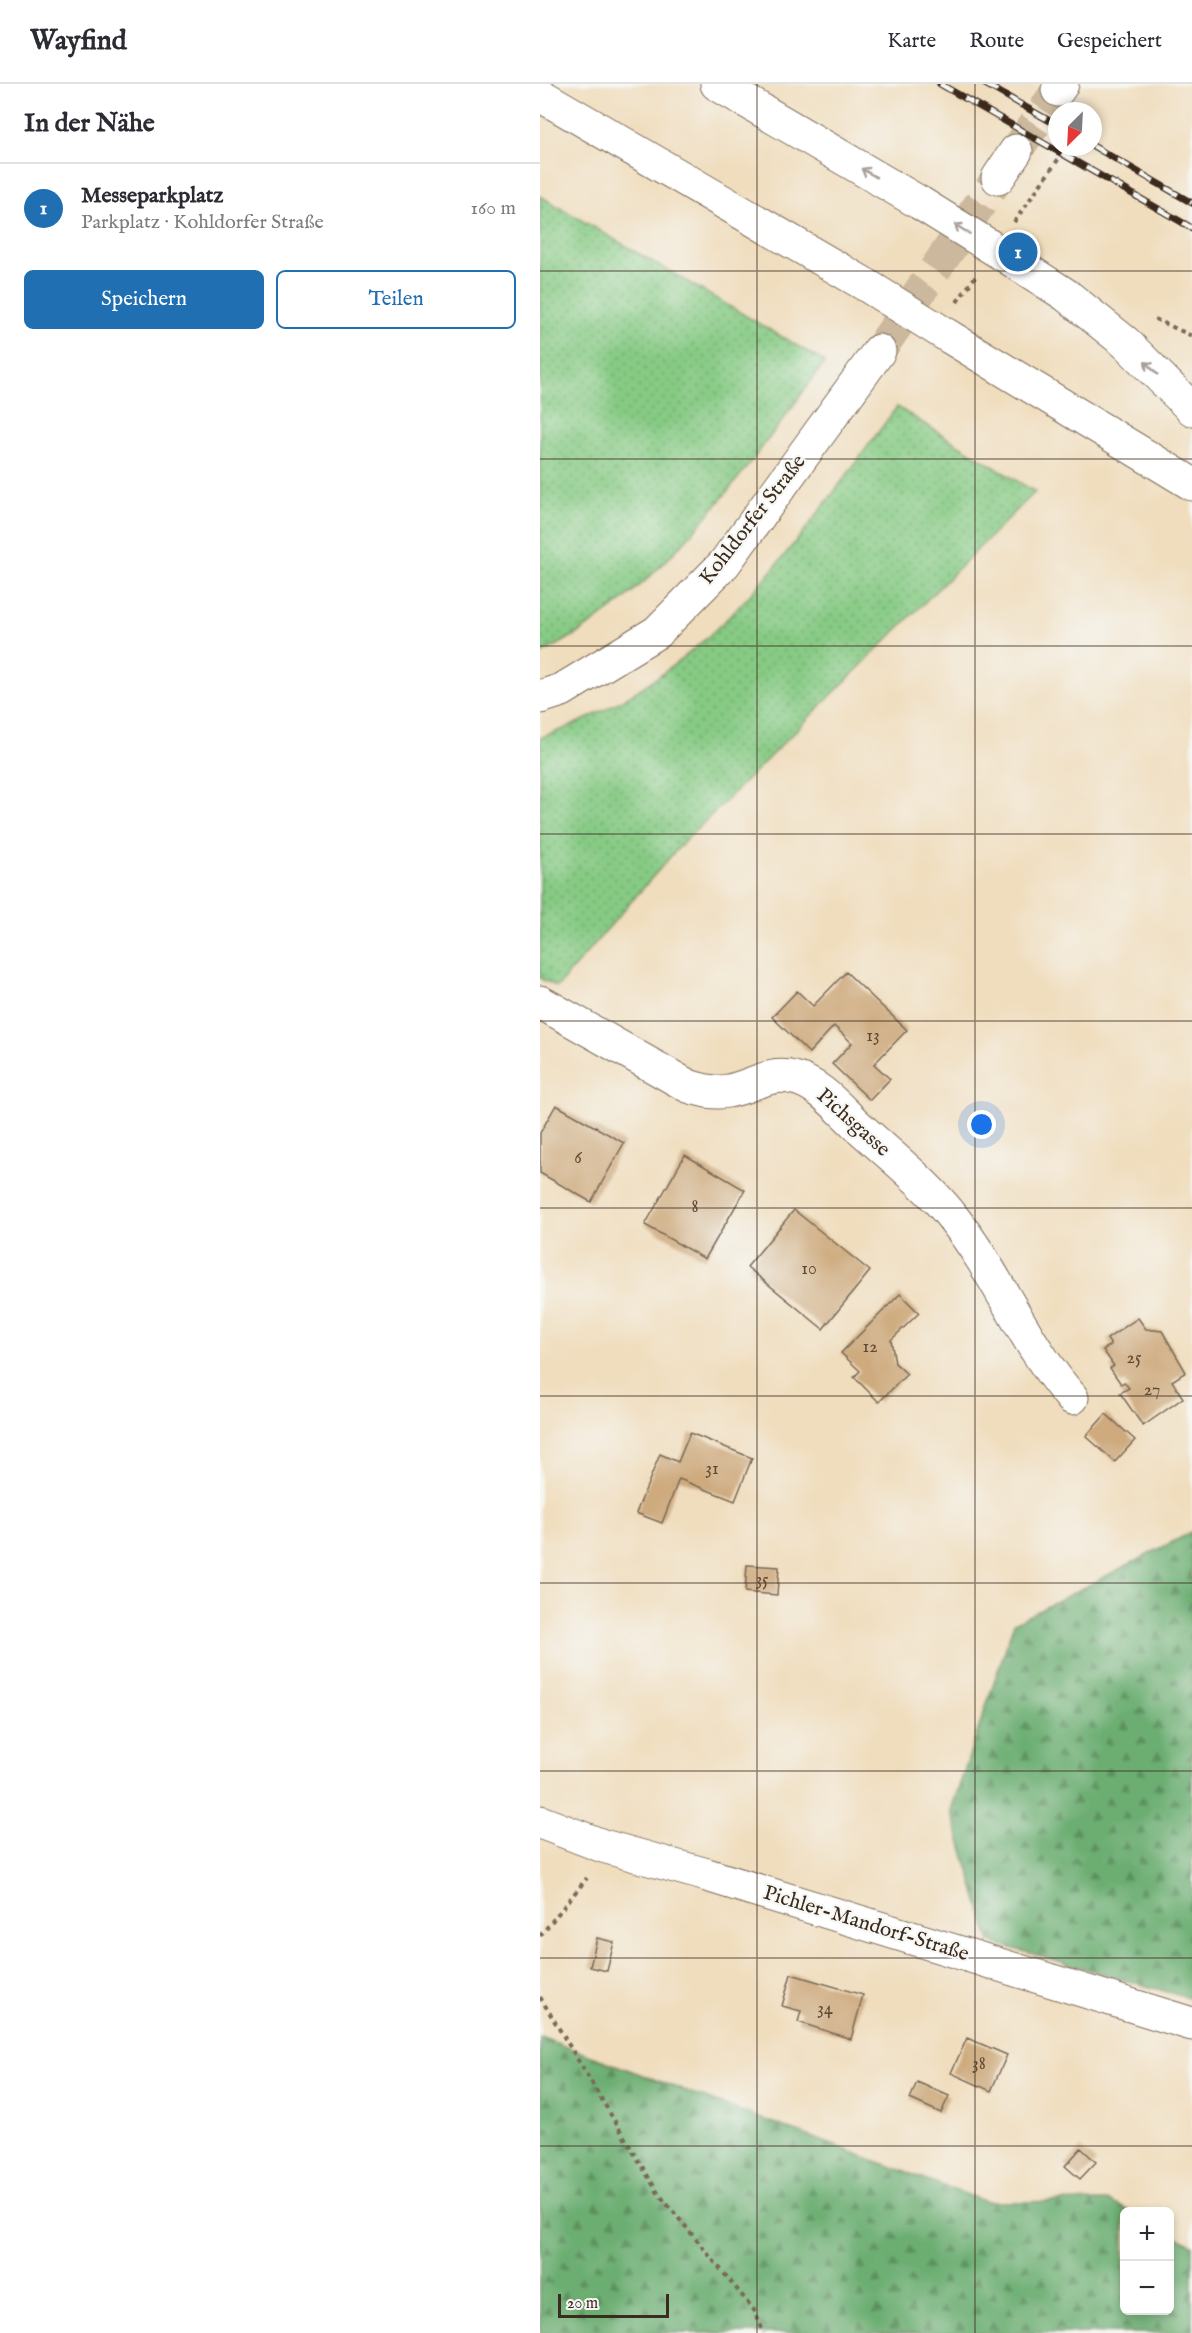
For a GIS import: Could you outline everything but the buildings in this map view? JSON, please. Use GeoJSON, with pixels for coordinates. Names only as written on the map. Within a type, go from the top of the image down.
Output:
{"type":"FeatureCollection","features":[{"type":"Feature","properties":{"kind":"street"},"geometry":{"type":"LineString","coordinates":[[717,84],[920,203],[1066,295],[1126,343],[1192,409]]}},
{"type":"Feature","properties":{"kind":"street"},"geometry":{"type":"LineString","coordinates":[[540,95],[866,285],[1185,483]]}},
{"type":"Feature","properties":{"kind":"street"},"geometry":{"type":"LineString","coordinates":[[998,178],[1016,151]]}},
{"type":"Feature","properties":{"kind":"street","name":"Kohldorfer Straße"},"geometry":{"type":"LineString","coordinates":[[540,697],[562,690],[657,632],[724,564],[879,351]]}},
{"type":"Feature","properties":{"kind":"street","name":"Pichsgasse"},"geometry":{"type":"LineString","coordinates":[[540,1002],[688,1086],[713,1093],[729,1091],[771,1076],[795,1078],[818,1089],[954,1218],[976,1250],[1037,1355],[1072,1398]]}},
{"type":"Feature","properties":{"kind":"street","name":"Pichler-Mandorf-Straße"},"geometry":{"type":"LineString","coordinates":[[540,1822],[603,1846],[707,1875],[1192,2024]]}},
{"type":"Feature","properties":{"kind":"path"},"geometry":{"type":"LineString","coordinates":[[540,1936],[586,1880],[603,1846]]}},
{"type":"Feature","properties":{"kind":"path"},"geometry":{"type":"LineString","coordinates":[[540,1997],[658,2193],[754,2310],[764,2333]]}},
{"type":"Feature","properties":{"kind":"green space"},"geometry":{"type":"Polygon","coordinates":[[[540,196],[825,362],[733,485],[663,564],[624,599],[584,629],[540,654],[540,196]]]}},
{"type":"Feature","properties":{"kind":"green space"},"geometry":{"type":"Polygon","coordinates":[[[897,407],[1035,492],[676,850],[557,987],[540,978],[540,738],[600,712],[653,681],[701,643],[744,601],[784,556],[897,407]]]}},
{"type":"Feature","properties":{"kind":"green space"},"geometry":{"type":"Polygon","coordinates":[[[1192,1532],[1192,1999],[990,1942],[951,1810],[1014,1623],[1192,1532]]]}},
{"type":"Feature","properties":{"kind":"green space"},"geometry":{"type":"Polygon","coordinates":[[[540,2037],[987,2202],[1109,2201],[1121,2207],[1120,2315],[1174,2315],[1174,2235],[1192,2245],[1192,2333],[540,2333],[540,2037]]]}},
{"type":"Feature","properties":{"kind":"tunnel"},"geometry":{"type":"LineString","coordinates":[[1016,151],[1058,90]]}},
{"type":"Feature","properties":{"kind":"tunnel"},"geometry":{"type":"LineString","coordinates":[[879,351],[998,178]]}},
{"type":"Feature","properties":{"kind":"railway"},"geometry":{"type":"LineString","coordinates":[[940,84],[1192,228]]}},
{"type":"Feature","properties":{"kind":"railway"},"geometry":{"type":"LineString","coordinates":[[985,84],[1048,120]]}},
{"type":"Feature","properties":{"kind":"railway"},"geometry":{"type":"LineString","coordinates":[[1102,151],[1192,203]]}},
{"type":"Feature","properties":{"kind":"place","name":"Messeparkplatz"},"geometry":{"type":"Point","coordinates":[1018,252]}}]}
